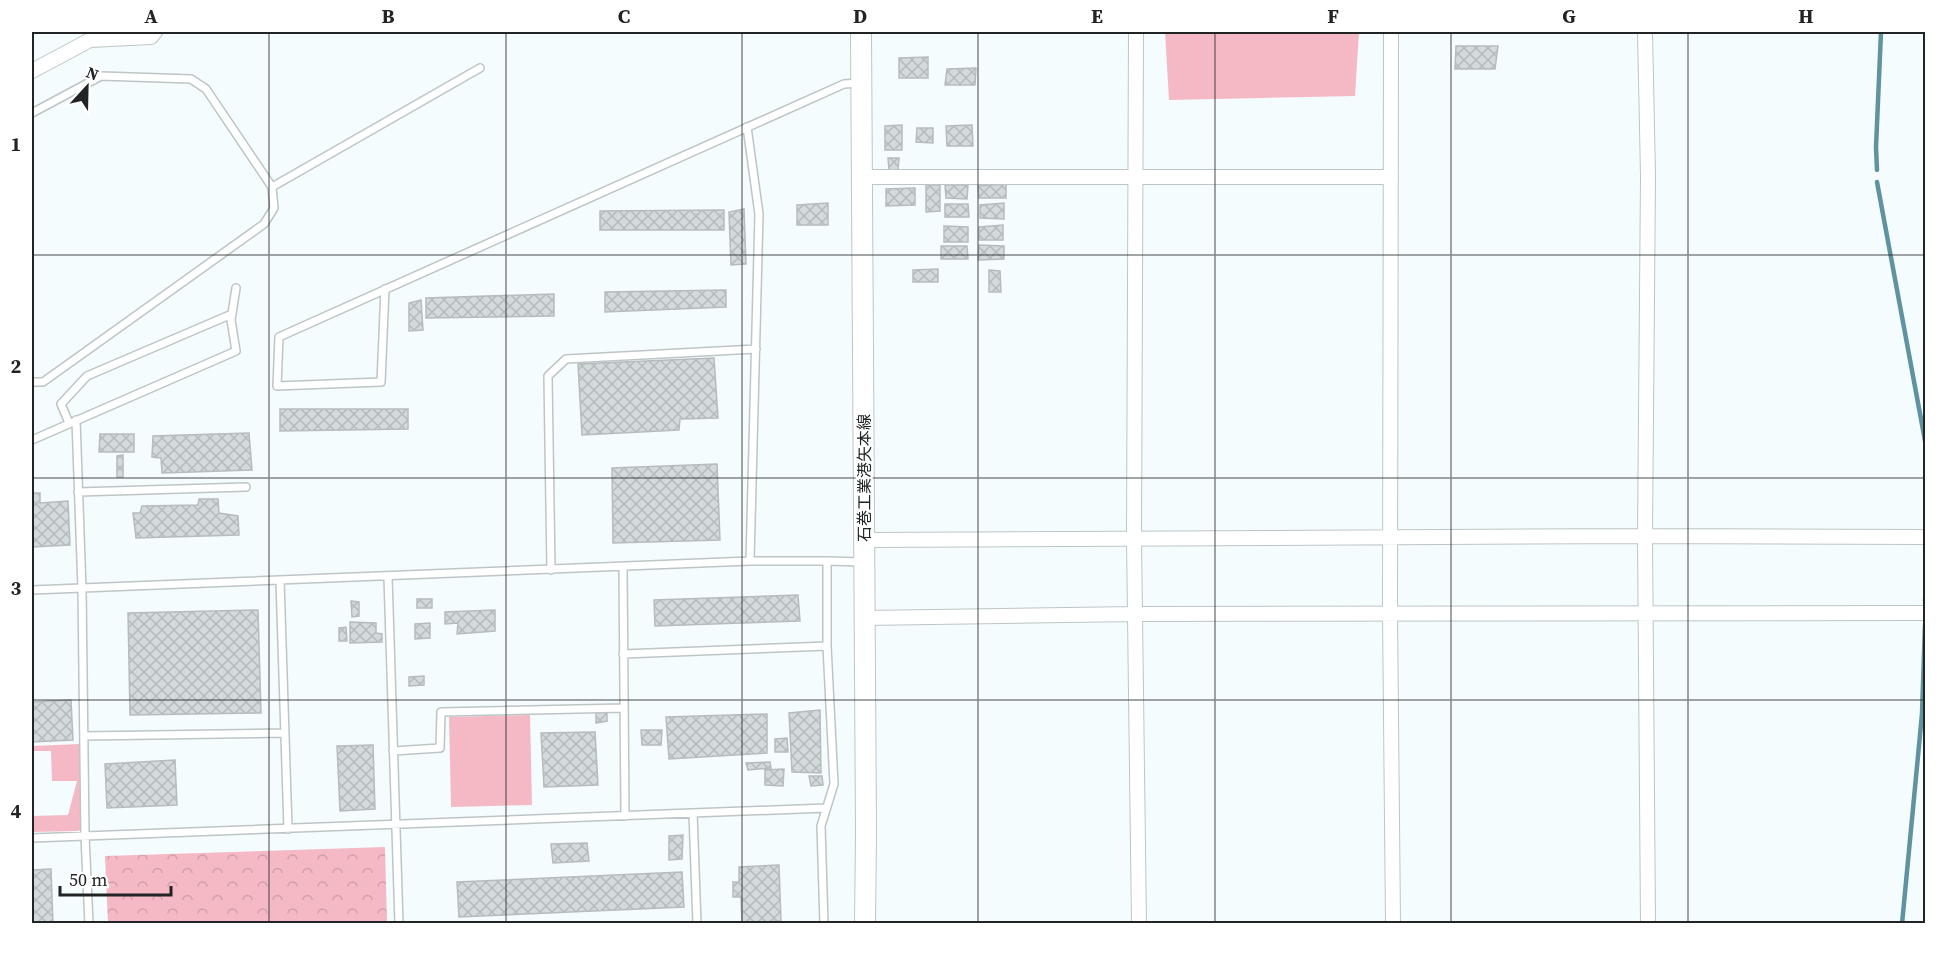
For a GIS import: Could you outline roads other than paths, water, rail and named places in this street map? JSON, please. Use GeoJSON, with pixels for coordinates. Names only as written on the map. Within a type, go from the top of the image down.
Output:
{"type":"FeatureCollection","features":[{"type":"Feature","properties":{"kind":"main road","name":"石巻工業港矢本線"},"geometry":{"type":"LineString","coordinates":[[861,32],[865,924]]}},
{"type":"Feature","properties":{"kind":"street"},"geometry":{"type":"LineString","coordinates":[[32,71],[90,40],[151,37],[154,32]]}},
{"type":"Feature","properties":{"kind":"street"},"geometry":{"type":"LineString","coordinates":[[1136,32],[1134,539],[1139,924]]}},
{"type":"Feature","properties":{"kind":"street"},"geometry":{"type":"LineString","coordinates":[[1391,32],[1390,613],[1393,924]]}},
{"type":"Feature","properties":{"kind":"street"},"geometry":{"type":"LineString","coordinates":[[1645,32],[1648,188],[1645,536],[1648,924]]}},
{"type":"Feature","properties":{"kind":"street"},"geometry":{"type":"LineString","coordinates":[[863,177],[1391,177]]}},
{"type":"Feature","properties":{"kind":"street"},"geometry":{"type":"LineString","coordinates":[[864,540],[1926,537]]}},
{"type":"Feature","properties":{"kind":"street"},"geometry":{"type":"LineString","coordinates":[[864,618],[1135,614],[1926,613]]}},
{"type":"Feature","properties":{"kind":"lane"},"geometry":{"type":"LineString","coordinates":[[272,188],[480,68]]}},
{"type":"Feature","properties":{"kind":"lane"},"geometry":{"type":"LineString","coordinates":[[32,113],[101,76],[191,78],[206,89],[272,188],[274,208],[264,224],[43,382],[32,382]]}},
{"type":"Feature","properties":{"kind":"lane"},"geometry":{"type":"LineString","coordinates":[[385,289],[381,382],[277,386],[279,337],[385,289],[844,84],[862,83]]}},
{"type":"Feature","properties":{"kind":"lane"},"geometry":{"type":"LineString","coordinates":[[747,127],[759,214],[750,561]]}},
{"type":"Feature","properties":{"kind":"lane"},"geometry":{"type":"LineString","coordinates":[[32,440],[236,351],[231,320],[236,288]]}},
{"type":"Feature","properties":{"kind":"lane"},"geometry":{"type":"LineString","coordinates":[[89,924],[78,492],[73,422],[61,404],[87,376],[232,314]]}},
{"type":"Feature","properties":{"kind":"lane"},"geometry":{"type":"LineString","coordinates":[[551,570],[548,376],[566,359],[756,350]]}},
{"type":"Feature","properties":{"kind":"lane"},"geometry":{"type":"LineString","coordinates":[[78,492],[246,487]]}},
{"type":"Feature","properties":{"kind":"lane"},"geometry":{"type":"LineString","coordinates":[[32,590],[750,561],[864,562]]}},
{"type":"Feature","properties":{"kind":"lane"},"geometry":{"type":"LineString","coordinates":[[824,924],[821,826],[834,784],[827,646],[827,561]]}},
{"type":"Feature","properties":{"kind":"lane"},"geometry":{"type":"LineString","coordinates":[[623,567],[625,816]]}},
{"type":"Feature","properties":{"kind":"lane"},"geometry":{"type":"LineString","coordinates":[[388,577],[394,825],[399,924]]}},
{"type":"Feature","properties":{"kind":"lane"},"geometry":{"type":"LineString","coordinates":[[280,581],[288,829]]}},
{"type":"Feature","properties":{"kind":"lane"},"geometry":{"type":"LineString","coordinates":[[623,654],[827,646]]}},
{"type":"Feature","properties":{"kind":"lane"},"geometry":{"type":"LineString","coordinates":[[393,751],[440,748],[441,712],[624,708]]}},
{"type":"Feature","properties":{"kind":"lane"},"geometry":{"type":"LineString","coordinates":[[84,736],[285,733]]}},
{"type":"Feature","properties":{"kind":"lane"},"geometry":{"type":"LineString","coordinates":[[32,838],[826,808]]}},
{"type":"Feature","properties":{"kind":"lane"},"geometry":{"type":"LineString","coordinates":[[693,813],[697,924]]}},
{"type":"Feature","properties":{"kind":"waterway"},"geometry":{"type":"LineString","coordinates":[[1877,170],[1881,32]]}},
{"type":"Feature","properties":{"kind":"waterway"},"geometry":{"type":"LineString","coordinates":[[1877,182],[1926,446]]}},
{"type":"Feature","properties":{"kind":"waterway"},"geometry":{"type":"LineString","coordinates":[[1902,924],[1922,714],[1925,625]]}}]}
